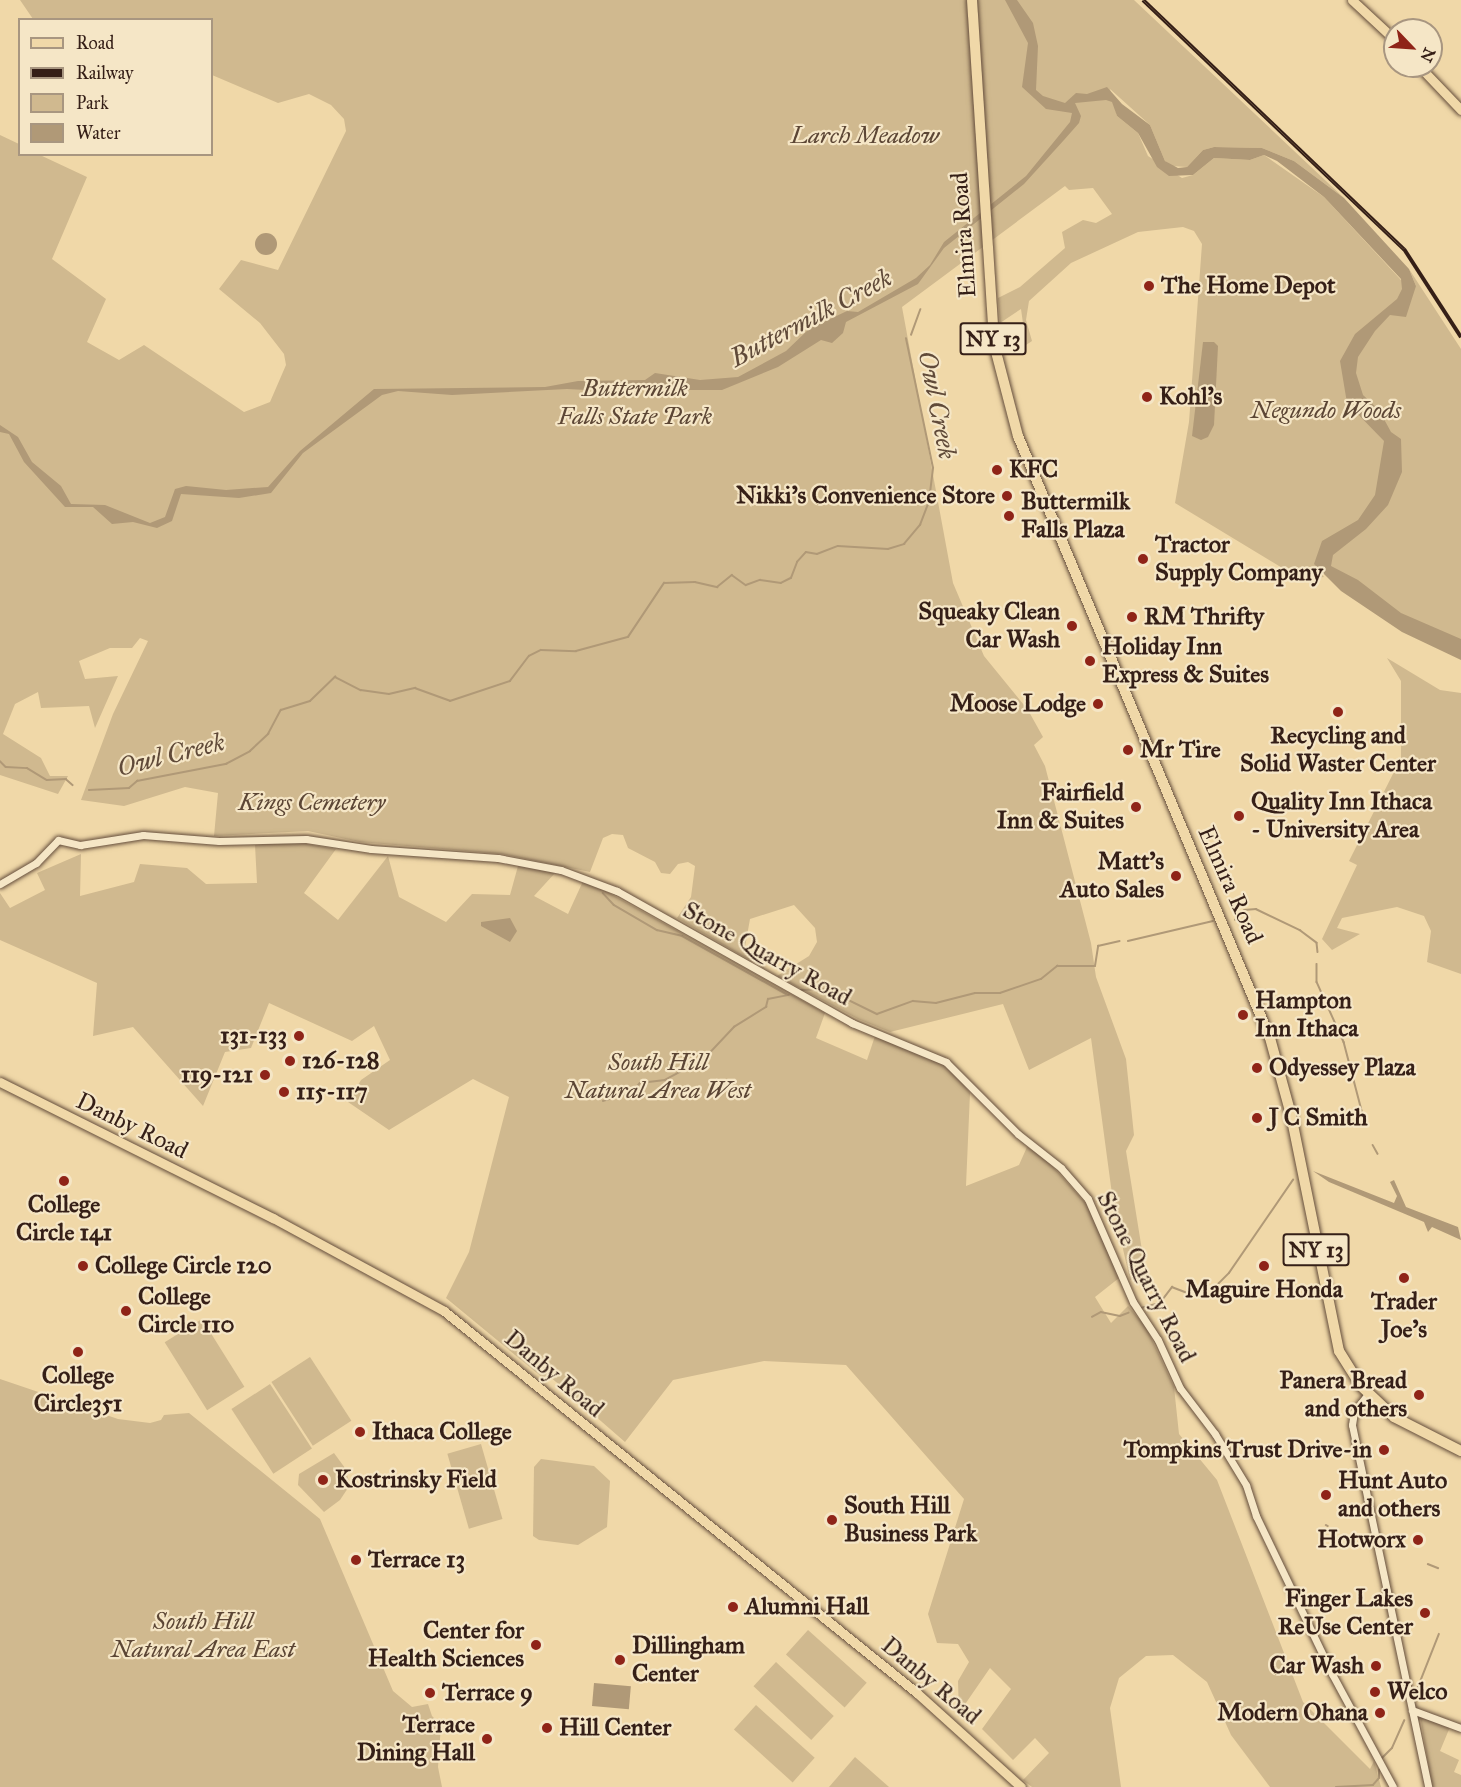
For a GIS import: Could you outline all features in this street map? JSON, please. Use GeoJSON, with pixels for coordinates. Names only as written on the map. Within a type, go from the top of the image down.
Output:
{"type":"FeatureCollection","features":[{"type":"Feature","properties":{"kind":"highway","name":"Elmira Road"},"geometry":{"type":"LineString","coordinates":[[972,0],[994,344],[1018,436],[1270,1038],[1291,1115],[1334,1337],[1350,1370],[1368,1394]]}},
{"type":"Feature","properties":{"kind":"highway","name":"NY 13"},"geometry":{"type":"LineString","coordinates":[[1368,1394],[1414,1430],[1461,1451]]}},
{"type":"Feature","properties":{"kind":"main road"},"geometry":{"type":"LineString","coordinates":[[1352,0],[1383,29]]}},
{"type":"Feature","properties":{"kind":"main road"},"geometry":{"type":"LineString","coordinates":[[1432,78],[1460,104]]}},
{"type":"Feature","properties":{"kind":"main road","name":"Danby Road"},"geometry":{"type":"LineString","coordinates":[[0,1082],[273,1218],[444,1311],[917,1693],[1021,1787]]}},
{"type":"Feature","properties":{"kind":"street","name":"Stone Quarry Road"},"geometry":{"type":"LineString","coordinates":[[0,884],[36,863],[58,840],[80,845],[143,835],[219,841],[306,839],[371,849],[498,858],[561,870],[617,891],[852,1023],[935,1056],[957,1071],[1018,1134],[1056,1164],[1088,1199],[1133,1302],[1158,1340],[1180,1388],[1215,1434],[1242,1479],[1256,1516],[1332,1674],[1393,1787]]}},
{"type":"Feature","properties":{"kind":"street"},"geometry":{"type":"LineString","coordinates":[[1368,1394],[1354,1412],[1352,1425],[1428,1787]]}},
{"type":"Feature","properties":{"kind":"street"},"geometry":{"type":"LineString","coordinates":[[1412,1710],[1461,1728]]}},
{"type":"Feature","properties":{"kind":"green space","name":"Buttermilk Falls State Park"},"geometry":{"type":"Polygon","coordinates":[[[20,0],[1134,0],[1344,198],[1294,161],[1262,148],[1214,147],[1203,150],[1187,167],[1171,166],[1165,161],[1150,125],[1110,89],[1117,116],[1138,133],[1148,156],[1182,178],[1193,175],[1214,158],[1250,160],[1264,155],[1324,197],[1401,280],[1416,286],[1409,269],[1461,349],[1461,649],[1316,568],[1324,577],[1302,580],[1175,503],[1189,422],[1202,244],[1194,231],[1183,227],[1138,232],[1071,263],[1029,301],[1026,320],[1032,341],[1026,345],[1021,309],[1000,323],[998,298],[1020,287],[1065,248],[1062,232],[1083,220],[1096,223],[1112,214],[1093,188],[1069,190],[1065,186],[902,307],[953,583],[984,656],[1028,710],[1043,737],[1034,745],[1045,766],[1091,943],[1096,977],[1126,1059],[1134,1135],[1126,1151],[1146,1275],[1130,1280],[1114,1209],[1091,1038],[1029,1070],[1003,1004],[890,1032],[858,1019],[777,976],[809,956],[817,942],[815,928],[794,905],[750,919],[745,947],[765,969],[677,918],[691,897],[695,866],[688,862],[678,864],[670,874],[661,873],[655,862],[628,848],[623,835],[612,834],[603,838],[590,872],[502,854],[360,842],[308,831],[214,836],[218,793],[185,787],[124,806],[81,800],[113,714],[148,641],[140,638],[132,648],[110,648],[79,661],[85,679],[118,676],[95,728],[89,706],[41,708],[38,692],[15,704],[3,734],[41,758],[50,776],[68,776],[58,794],[0,775],[0,135],[18,144],[18,156],[42,156],[87,177],[52,259],[106,299],[87,342],[119,360],[144,345],[244,412],[270,402],[286,365],[284,354],[260,323],[219,289],[241,260],[278,270],[346,131],[344,119],[331,105],[309,94],[278,103],[213,75],[213,18],[32,18],[20,0]]]}},
{"type":"Feature","properties":{"kind":"green space"},"geometry":{"type":"Polygon","coordinates":[[[1387,658],[1440,690],[1461,693],[1461,974],[1427,962],[1431,931],[1424,916],[1397,907],[1342,918],[1337,928],[1360,934],[1332,950],[1322,939],[1357,865],[1349,861],[1401,758],[1401,681],[1387,658]]]}},
{"type":"Feature","properties":{"kind":"green space","name":"South Hill Natural Area West"},"geometry":{"type":"Polygon","coordinates":[[[295,842],[336,849],[304,893],[338,920],[388,856],[399,897],[446,922],[472,894],[510,895],[518,866],[555,873],[534,896],[568,914],[584,879],[825,1013],[816,1038],[867,1060],[875,1036],[931,1056],[958,1077],[970,1093],[966,1186],[1019,1165],[1027,1147],[1047,1160],[1088,1206],[1119,1278],[1095,1297],[1111,1323],[1128,1306],[1146,1327],[1174,1387],[1179,1434],[1217,1480],[1303,1702],[1370,1769],[1374,1761],[1381,1787],[1270,1787],[1231,1735],[1207,1682],[1173,1655],[1146,1656],[1119,1678],[1110,1708],[1121,1787],[1032,1787],[1023,1780],[1049,1753],[1035,1738],[1013,1760],[982,1729],[1011,1689],[990,1668],[959,1713],[958,1681],[969,1662],[958,1644],[937,1643],[928,1614],[964,1499],[846,1365],[764,1361],[673,1380],[625,1442],[548,1375],[543,1378],[446,1298],[469,1252],[509,1097],[473,1079],[389,1130],[348,1102],[361,1080],[390,1060],[374,1026],[352,1041],[269,1003],[251,1048],[225,1052],[203,1106],[133,1027],[93,1036],[97,983],[0,940],[0,893],[10,908],[45,890],[37,873],[81,854],[80,896],[134,882],[140,864],[187,868],[206,884],[257,883],[255,845],[295,842]]]}},
{"type":"Feature","properties":{"kind":"green space"},"geometry":{"type":"Polygon","coordinates":[[[202,1319],[244,1387],[207,1410],[165,1342],[202,1319]]]}},
{"type":"Feature","properties":{"kind":"green space"},"geometry":{"type":"Polygon","coordinates":[[[310,1357],[351,1421],[313,1446],[271,1382],[310,1357]]]}},
{"type":"Feature","properties":{"kind":"green space","name":"South Hill Natural Area East"},"geometry":{"type":"Polygon","coordinates":[[[0,1379],[118,1419],[150,1423],[161,1420],[164,1415],[189,1413],[320,1519],[393,1691],[412,1707],[428,1704],[432,1716],[441,1725],[438,1767],[442,1787],[0,1787],[0,1379]]]}},
{"type":"Feature","properties":{"kind":"green space"},"geometry":{"type":"Polygon","coordinates":[[[270,1384],[312,1449],[273,1474],[231,1409],[270,1384]]]}},
{"type":"Feature","properties":{"kind":"green space"},"geometry":{"type":"Polygon","coordinates":[[[481,1444],[502,1519],[469,1529],[447,1454],[481,1444]]]}},
{"type":"Feature","properties":{"kind":"green space","name":"Kostrinsky Field"},"geometry":{"type":"Polygon","coordinates":[[[334,1453],[345,1468],[350,1485],[340,1500],[324,1512],[298,1485],[299,1474],[334,1453]]]}},
{"type":"Feature","properties":{"kind":"green space"},"geometry":{"type":"Polygon","coordinates":[[[541,1459],[594,1466],[610,1481],[607,1527],[578,1545],[539,1540],[533,1536],[534,1467],[541,1459]]]}},
{"type":"Feature","properties":{"kind":"green space"},"geometry":{"type":"Polygon","coordinates":[[[808,1630],[867,1683],[845,1707],[786,1655],[808,1630]]]}},
{"type":"Feature","properties":{"kind":"green space"},"geometry":{"type":"Polygon","coordinates":[[[776,1662],[834,1716],[811,1740],[753,1686],[776,1662]]]}},
{"type":"Feature","properties":{"kind":"green space"},"geometry":{"type":"Polygon","coordinates":[[[756,1705],[815,1758],[793,1782],[734,1730],[756,1705]]]}},
{"type":"Feature","properties":{"kind":"green space"},"geometry":{"type":"Polygon","coordinates":[[[1420,1715],[1450,1727],[1440,1751],[1459,1760],[1454,1772],[1461,1775],[1461,1787],[1432,1787],[1420,1715]]]}},
{"type":"Feature","properties":{"kind":"green space"},"geometry":{"type":"Polygon","coordinates":[[[855,1757],[889,1787],[829,1787],[855,1757]]]}},
{"type":"Feature","properties":{"kind":"water"},"geometry":{"type":"Polygon","coordinates":[[[1005,0],[1017,0],[1033,23],[1038,46],[1036,90],[1043,96],[1065,103],[1076,93],[1087,94],[1107,87],[1122,104],[1150,125],[1165,161],[1178,168],[1187,167],[1203,150],[1214,147],[1262,148],[1294,161],[1344,198],[1409,269],[1416,286],[1406,317],[1390,315],[1375,331],[1358,357],[1356,373],[1363,395],[1379,410],[1391,432],[1401,439],[1402,472],[1388,505],[1366,529],[1333,555],[1331,566],[1358,580],[1401,613],[1461,639],[1461,660],[1402,632],[1341,591],[1314,564],[1322,541],[1358,520],[1375,495],[1384,441],[1347,403],[1340,361],[1355,334],[1397,299],[1402,289],[1401,279],[1324,197],[1277,161],[1264,155],[1250,160],[1214,158],[1193,175],[1169,176],[1157,167],[1138,133],[1117,116],[1112,102],[1106,100],[1075,103],[1081,116],[1079,123],[1024,184],[944,248],[918,284],[846,322],[843,333],[832,343],[821,340],[778,367],[722,390],[677,390],[670,385],[606,391],[567,389],[452,395],[398,391],[382,395],[303,453],[271,493],[239,498],[181,494],[172,521],[157,528],[133,522],[112,524],[93,507],[65,507],[24,462],[9,434],[0,432],[0,425],[18,437],[32,462],[61,486],[71,504],[105,505],[150,523],[165,517],[175,489],[186,486],[226,490],[268,487],[300,451],[374,389],[545,387],[578,381],[645,380],[655,373],[700,380],[738,377],[786,351],[809,329],[847,311],[858,312],[916,278],[930,265],[944,242],[1026,176],[1070,122],[1072,113],[1046,109],[1022,87],[1028,43],[1005,0]]]}},
{"type":"Feature","properties":{"kind":"water"},"geometry":{"type":"Polygon","coordinates":[[[266,233],[274,236],[277,244],[274,252],[266,255],[258,252],[255,244],[258,236],[266,233]]]}},
{"type":"Feature","properties":{"kind":"water"},"geometry":{"type":"Polygon","coordinates":[[[1203,342],[1214,342],[1218,346],[1214,425],[1208,437],[1201,440],[1192,436],[1203,342]]]}},
{"type":"Feature","properties":{"kind":"water"},"geometry":{"type":"Polygon","coordinates":[[[510,918],[517,931],[510,942],[481,926],[481,922],[510,918]]]}},
{"type":"Feature","properties":{"kind":"water"},"geometry":{"type":"Polygon","coordinates":[[[1313,1171],[1394,1203],[1397,1196],[1390,1182],[1394,1180],[1406,1207],[1458,1227],[1461,1240],[1432,1227],[1428,1232],[1424,1222],[1329,1182],[1313,1171]]]}},
{"type":"Feature","properties":{"kind":"water"},"geometry":{"type":"Polygon","coordinates":[[[594,1683],[631,1686],[629,1709],[592,1706],[594,1683]]]}},
{"type":"Feature","properties":{"kind":"waterway","name":"Owl Creek"},"geometry":{"type":"LineString","coordinates":[[911,335],[920,310]]}},
{"type":"Feature","properties":{"kind":"waterway","name":"Owl Creek"},"geometry":{"type":"LineString","coordinates":[[89,790],[129,788],[137,781],[226,764],[250,751],[268,734],[281,710],[310,701],[335,677],[361,690],[389,694],[415,688],[450,701],[510,681],[529,656],[541,650],[576,651],[628,637],[664,583],[695,582],[717,587],[732,575],[746,585],[760,580],[781,583],[791,578],[797,562],[806,552],[817,554],[838,546],[888,549],[904,544],[920,525],[929,501],[933,468],[906,339]]}},
{"type":"Feature","properties":{"kind":"waterway","name":"Owl Creek"},"geometry":{"type":"LineString","coordinates":[[0,761],[6,767],[27,768],[47,780],[66,779],[73,785]]}},
{"type":"Feature","properties":{"kind":"waterway"},"geometry":{"type":"LineString","coordinates":[[603,893],[614,905],[657,930],[682,936],[788,995]]}},
{"type":"Feature","properties":{"kind":"waterway"},"geometry":{"type":"LineString","coordinates":[[1235,920],[1244,910],[1256,909],[1300,930],[1317,943],[1318,952]]}},
{"type":"Feature","properties":{"kind":"waterway"},"geometry":{"type":"LineString","coordinates":[[1128,941],[1213,921]]}},
{"type":"Feature","properties":{"kind":"waterway"},"geometry":{"type":"LineString","coordinates":[[801,990],[826,989],[877,1014],[913,1001],[936,1003],[975,993],[1000,993],[1041,979],[1057,966],[1095,966],[1098,946],[1119,941]]}},
{"type":"Feature","properties":{"kind":"waterway"},"geometry":{"type":"LineString","coordinates":[[1317,964],[1317,982],[1344,1042],[1364,1118]]}},
{"type":"Feature","properties":{"kind":"waterway"},"geometry":{"type":"LineString","coordinates":[[603,1101],[633,1091],[640,1083],[665,1080],[704,1059],[734,1027],[766,1007],[768,999],[789,995]]}},
{"type":"Feature","properties":{"kind":"waterway"},"geometry":{"type":"LineString","coordinates":[[1373,1145],[1378,1154]]}},
{"type":"Feature","properties":{"kind":"waterway"},"geometry":{"type":"LineString","coordinates":[[1212,1290],[1229,1273],[1293,1180]]}},
{"type":"Feature","properties":{"kind":"waterway"},"geometry":{"type":"LineString","coordinates":[[1141,1308],[1160,1303],[1172,1287],[1188,1293]]}},
{"type":"Feature","properties":{"kind":"waterway"},"geometry":{"type":"LineString","coordinates":[[1092,1317],[1101,1312],[1120,1316],[1128,1313]]}},
{"type":"Feature","properties":{"kind":"waterway"},"geometry":{"type":"LineString","coordinates":[[1353,1534],[1369,1541]]}},
{"type":"Feature","properties":{"kind":"waterway"},"geometry":{"type":"LineString","coordinates":[[1428,1564],[1438,1568]]}},
{"type":"Feature","properties":{"kind":"waterway"},"geometry":{"type":"LineString","coordinates":[[1416,1692],[1439,1634]]}},
{"type":"Feature","properties":{"kind":"waterway"},"geometry":{"type":"LineString","coordinates":[[1382,1758],[1392,1748],[1404,1721]]}},
{"type":"Feature","properties":{"kind":"waterway"},"geometry":{"type":"LineString","coordinates":[[1336,1787],[1373,1785],[1379,1778],[1379,1770]]}},
{"type":"Feature","properties":{"kind":"railway"},"geometry":{"type":"LineString","coordinates":[[1143,0],[1404,249],[1461,337]]}},
{"type":"Feature","properties":{"kind":"place","name":"The Home Depot"},"geometry":{"type":"Point","coordinates":[1149,286]}},
{"type":"Feature","properties":{"kind":"place","name":"Kohl's"},"geometry":{"type":"Point","coordinates":[1147,397]}},
{"type":"Feature","properties":{"kind":"place","name":"KFC"},"geometry":{"type":"Point","coordinates":[997,470]}},
{"type":"Feature","properties":{"kind":"place","name":"Nikki's Convenience Store"},"geometry":{"type":"Point","coordinates":[1007,496]}},
{"type":"Feature","properties":{"kind":"place","name":"Buttermilk Falls Plaza"},"geometry":{"type":"Point","coordinates":[1009,516]}},
{"type":"Feature","properties":{"kind":"place","name":"Tractor Supply Company"},"geometry":{"type":"Point","coordinates":[1143,559]}},
{"type":"Feature","properties":{"kind":"place","name":"RM Thrifty"},"geometry":{"type":"Point","coordinates":[1132,617]}},
{"type":"Feature","properties":{"kind":"place","name":"Squeaky Clean Car Wash"},"geometry":{"type":"Point","coordinates":[1072,626]}},
{"type":"Feature","properties":{"kind":"place","name":"Holiday Inn Express & Suites"},"geometry":{"type":"Point","coordinates":[1090,661]}},
{"type":"Feature","properties":{"kind":"place","name":"Moose Lodge"},"geometry":{"type":"Point","coordinates":[1098,704]}},
{"type":"Feature","properties":{"kind":"place","name":"Recycling and Solid Waster Center"},"geometry":{"type":"Point","coordinates":[1338,712]}},
{"type":"Feature","properties":{"kind":"place","name":"Mr Tire"},"geometry":{"type":"Point","coordinates":[1128,750]}},
{"type":"Feature","properties":{"kind":"place","name":"Fairfield Inn & Suites"},"geometry":{"type":"Point","coordinates":[1136,807]}},
{"type":"Feature","properties":{"kind":"place","name":"Quality Inn Ithaca - University Area"},"geometry":{"type":"Point","coordinates":[1239,816]}},
{"type":"Feature","properties":{"kind":"place","name":"Matt's Auto Sales"},"geometry":{"type":"Point","coordinates":[1176,876]}},
{"type":"Feature","properties":{"kind":"place","name":"Hampton Inn Ithaca"},"geometry":{"type":"Point","coordinates":[1243,1015]}},
{"type":"Feature","properties":{"kind":"place","name":"131-133"},"geometry":{"type":"Point","coordinates":[299,1036]}},
{"type":"Feature","properties":{"kind":"place","name":"126-128"},"geometry":{"type":"Point","coordinates":[290,1061]}},
{"type":"Feature","properties":{"kind":"place","name":"Odyessey Plaza"},"geometry":{"type":"Point","coordinates":[1257,1068]}},
{"type":"Feature","properties":{"kind":"place","name":"119-121"},"geometry":{"type":"Point","coordinates":[265,1075]}},
{"type":"Feature","properties":{"kind":"place","name":"115-117"},"geometry":{"type":"Point","coordinates":[284,1092]}},
{"type":"Feature","properties":{"kind":"place","name":"J C Smith"},"geometry":{"type":"Point","coordinates":[1257,1118]}},
{"type":"Feature","properties":{"kind":"place","name":"College Circle 141"},"geometry":{"type":"Point","coordinates":[64,1181]}},
{"type":"Feature","properties":{"kind":"place","name":"College Circle 120"},"geometry":{"type":"Point","coordinates":[83,1266]}},
{"type":"Feature","properties":{"kind":"place","name":"Maguire Honda"},"geometry":{"type":"Point","coordinates":[1264,1266]}},
{"type":"Feature","properties":{"kind":"place","name":"Trader Joe's"},"geometry":{"type":"Point","coordinates":[1404,1278]}},
{"type":"Feature","properties":{"kind":"place","name":"College Circle 110"},"geometry":{"type":"Point","coordinates":[126,1311]}},
{"type":"Feature","properties":{"kind":"place","name":"College Circle351"},"geometry":{"type":"Point","coordinates":[78,1352]}},
{"type":"Feature","properties":{"kind":"place","name":"Panera Bread and others"},"geometry":{"type":"Point","coordinates":[1419,1395]}},
{"type":"Feature","properties":{"kind":"place","name":"Ithaca College"},"geometry":{"type":"Point","coordinates":[360,1432]}},
{"type":"Feature","properties":{"kind":"place","name":"Tompkins Trust Drive-in"},"geometry":{"type":"Point","coordinates":[1384,1450]}},
{"type":"Feature","properties":{"kind":"place","name":"Kostrinsky Field"},"geometry":{"type":"Point","coordinates":[323,1480]}},
{"type":"Feature","properties":{"kind":"place","name":"Hunt Auto and others"},"geometry":{"type":"Point","coordinates":[1326,1495]}},
{"type":"Feature","properties":{"kind":"place","name":"South Hill Business Park"},"geometry":{"type":"Point","coordinates":[832,1520]}},
{"type":"Feature","properties":{"kind":"place","name":"Hotworx"},"geometry":{"type":"Point","coordinates":[1418,1540]}},
{"type":"Feature","properties":{"kind":"place","name":"Terrace 13"},"geometry":{"type":"Point","coordinates":[356,1560]}},
{"type":"Feature","properties":{"kind":"place","name":"Alumni Hall"},"geometry":{"type":"Point","coordinates":[733,1607]}},
{"type":"Feature","properties":{"kind":"place","name":"Finger Lakes ReUse Center"},"geometry":{"type":"Point","coordinates":[1425,1613]}},
{"type":"Feature","properties":{"kind":"place","name":"Center for Health Sciences"},"geometry":{"type":"Point","coordinates":[536,1645]}},
{"type":"Feature","properties":{"kind":"place","name":"Dillingham Center"},"geometry":{"type":"Point","coordinates":[620,1660]}},
{"type":"Feature","properties":{"kind":"place","name":"Car Wash"},"geometry":{"type":"Point","coordinates":[1376,1666]}},
{"type":"Feature","properties":{"kind":"place","name":"Welco"},"geometry":{"type":"Point","coordinates":[1375,1692]}},
{"type":"Feature","properties":{"kind":"place","name":"Terrace 9"},"geometry":{"type":"Point","coordinates":[430,1693]}},
{"type":"Feature","properties":{"kind":"place","name":"Modern Ohana"},"geometry":{"type":"Point","coordinates":[1380,1713]}},
{"type":"Feature","properties":{"kind":"place","name":"Hill Center"},"geometry":{"type":"Point","coordinates":[547,1728]}},
{"type":"Feature","properties":{"kind":"place","name":"Terrace Dining Hall"},"geometry":{"type":"Point","coordinates":[487,1739]}},
{"type":"Feature","properties":{"kind":"park label","name":"Larch Meadow"},"geometry":{"type":"Point","coordinates":[865,136]}},
{"type":"Feature","properties":{"kind":"park label","name":"Negundo Woods"},"geometry":{"type":"Point","coordinates":[1326,411]}},
{"type":"Feature","properties":{"kind":"park label","name":"Kings Cemetery"},"geometry":{"type":"Point","coordinates":[312,803]}},
{"type":"Feature","properties":{"kind":"water label","name":"Buttermilk Creek"},"geometry":{"type":"Point","coordinates":[811,318]}}]}
